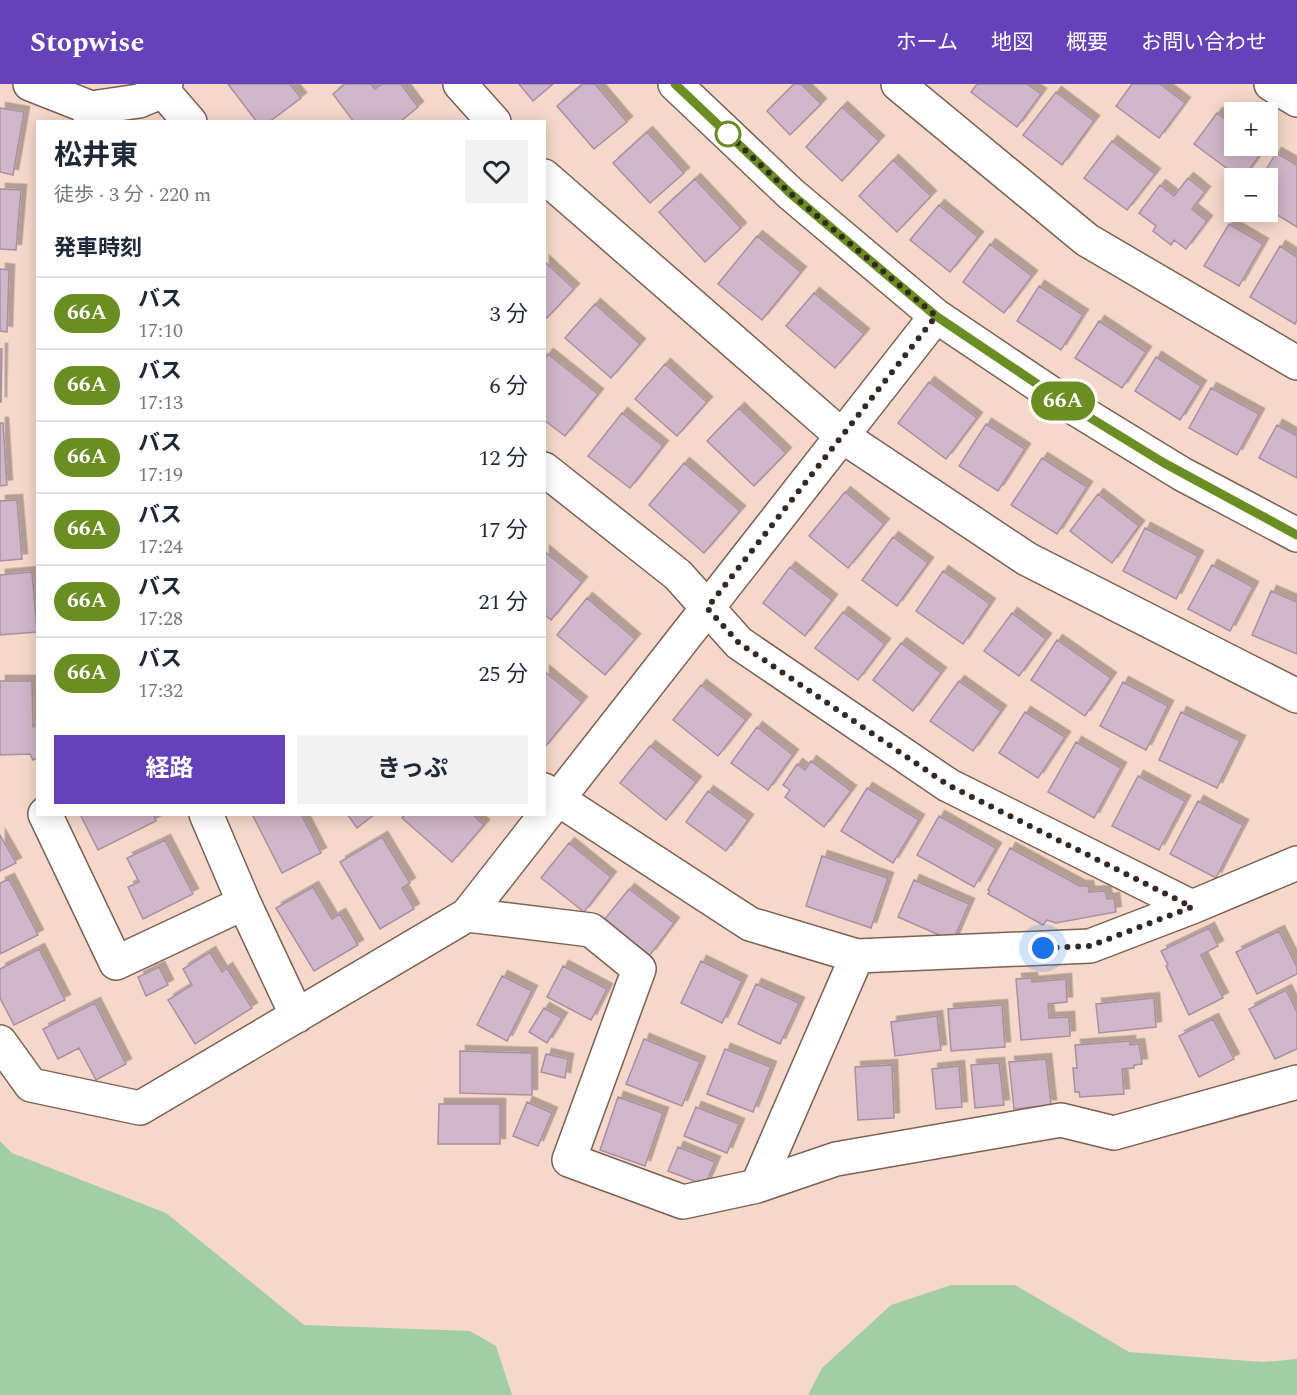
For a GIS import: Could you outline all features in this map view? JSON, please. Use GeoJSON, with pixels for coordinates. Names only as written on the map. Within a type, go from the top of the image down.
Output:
{"type":"FeatureCollection","features":[{"type":"Feature","properties":{"kind":"street"},"geometry":{"type":"LineString","coordinates":[[30,84],[91,115],[139,101],[165,87],[189,120]]}},
{"type":"Feature","properties":{"kind":"street"},"geometry":{"type":"LineString","coordinates":[[460,84],[492,120]]}},
{"type":"Feature","properties":{"kind":"street"},"geometry":{"type":"LineString","coordinates":[[675,84],[791,194],[936,316],[1058,398],[1182,474],[1297,535]]}},
{"type":"Feature","properties":{"kind":"street"},"geometry":{"type":"LineString","coordinates":[[898,84],[1087,240],[1297,363]]}},
{"type":"Feature","properties":{"kind":"street"},"geometry":{"type":"LineString","coordinates":[[1271,84],[1297,100]]}},
{"type":"Feature","properties":{"kind":"street"},"geometry":{"type":"LineString","coordinates":[[546,178],[842,436],[1027,559],[1297,696]]}},
{"type":"Feature","properties":{"kind":"street"},"geometry":{"type":"LineString","coordinates":[[936,316],[707,608],[551,795],[750,924],[858,956],[1090,946],[1297,863]]}},
{"type":"Feature","properties":{"kind":"street"},"geometry":{"type":"LineString","coordinates":[[546,471],[678,574],[739,643],[948,785],[1192,907]]}},
{"type":"Feature","properties":{"kind":"street"},"geometry":{"type":"LineString","coordinates":[[46,816],[116,963],[244,903]]}},
{"type":"Feature","properties":{"kind":"street"},"geometry":{"type":"LineString","coordinates":[[207,816],[244,903],[297,1016]]}},
{"type":"Feature","properties":{"kind":"street"},"geometry":{"type":"LineString","coordinates":[[0,1042],[31,1085],[140,1108],[467,915],[536,816]]}},
{"type":"Feature","properties":{"kind":"street"},"geometry":{"type":"LineString","coordinates":[[467,915],[591,930],[639,969],[568,1160],[684,1202],[757,1186],[836,1159],[1061,1120],[1114,1133],[1297,1082]]}},
{"type":"Feature","properties":{"kind":"street"},"geometry":{"type":"LineString","coordinates":[[757,1186],[858,956]]}},
{"type":"Feature","properties":{"kind":"green space"},"geometry":{"type":"Polygon","coordinates":[[[0,1141],[12,1153],[166,1213],[304,1325],[470,1331],[496,1346],[512,1395],[0,1395],[0,1141]]]}},
{"type":"Feature","properties":{"kind":"green space"},"geometry":{"type":"Polygon","coordinates":[[[951,1285],[1015,1285],[1129,1352],[1263,1362],[1297,1359],[1297,1395],[808,1395],[822,1368],[891,1305],[951,1285]]]}},
{"type":"Feature","properties":{"kind":"building"},"geometry":{"type":"Polygon","coordinates":[[[228,84],[290,84],[301,98],[272,120],[255,120],[228,84]]]}},
{"type":"Feature","properties":{"kind":"building"},"geometry":{"type":"Polygon","coordinates":[[[345,84],[371,84],[375,89],[382,84],[401,84],[418,107],[402,120],[352,120],[333,94],[345,84]]]}},
{"type":"Feature","properties":{"kind":"building"},"geometry":{"type":"Polygon","coordinates":[[[519,84],[553,84],[533,101],[519,84]]]}},
{"type":"Feature","properties":{"kind":"building"},"geometry":{"type":"Polygon","coordinates":[[[583,84],[595,84],[627,122],[594,149],[557,106],[583,84]]]}},
{"type":"Feature","properties":{"kind":"building"},"geometry":{"type":"Polygon","coordinates":[[[794,84],[801,84],[821,104],[790,135],[767,111],[794,84]]]}},
{"type":"Feature","properties":{"kind":"building"},"geometry":{"type":"Polygon","coordinates":[[[977,84],[1027,84],[1041,94],[1017,127],[971,92],[977,84]]]}},
{"type":"Feature","properties":{"kind":"building"},"geometry":{"type":"Polygon","coordinates":[[[1132,84],[1160,84],[1185,103],[1159,138],[1116,106],[1132,84]]]}},
{"type":"Feature","properties":{"kind":"building"},"geometry":{"type":"Polygon","coordinates":[[[1056,92],[1094,121],[1062,165],[1023,135],[1056,92]]]}},
{"type":"Feature","properties":{"kind":"building"},"geometry":{"type":"Polygon","coordinates":[[[842,107],[879,141],[842,181],[806,147],[842,107]]]}},
{"type":"Feature","properties":{"kind":"building"},"geometry":{"type":"Polygon","coordinates":[[[0,108],[24,112],[13,175],[0,172],[0,108]]]}},
{"type":"Feature","properties":{"kind":"building"},"geometry":{"type":"Polygon","coordinates":[[[1217,113],[1224,118],[1224,156],[1259,156],[1250,168],[1226,168],[1194,144],[1217,113]]]}},
{"type":"Feature","properties":{"kind":"building"},"geometry":{"type":"Polygon","coordinates":[[[647,132],[684,173],[650,203],[613,163],[647,132]]]}},
{"type":"Feature","properties":{"kind":"building"},"geometry":{"type":"Polygon","coordinates":[[[1112,141],[1155,174],[1127,210],[1084,178],[1112,141]]]}},
{"type":"Feature","properties":{"kind":"building"},"geometry":{"type":"Polygon","coordinates":[[[1278,154],[1297,165],[1297,227],[1278,215],[1278,168],[1267,168],[1274,156],[1278,154]]]}},
{"type":"Feature","properties":{"kind":"building"},"geometry":{"type":"Polygon","coordinates":[[[893,160],[931,196],[897,232],[859,196],[893,160]]]}},
{"type":"Feature","properties":{"kind":"building"},"geometry":{"type":"Polygon","coordinates":[[[1188,178],[1205,192],[1192,209],[1207,221],[1186,249],[1174,240],[1171,245],[1153,231],[1156,226],[1139,213],[1160,185],[1174,196],[1188,178]]]}},
{"type":"Feature","properties":{"kind":"building"},"geometry":{"type":"Polygon","coordinates":[[[695,179],[741,228],[705,262],[659,212],[695,179]]]}},
{"type":"Feature","properties":{"kind":"building"},"geometry":{"type":"Polygon","coordinates":[[[0,189],[21,190],[16,250],[0,249],[0,189]]]}},
{"type":"Feature","properties":{"kind":"building"},"geometry":{"type":"Polygon","coordinates":[[[939,205],[978,237],[950,272],[910,240],[939,205]]]}},
{"type":"Feature","properties":{"kind":"building"},"geometry":{"type":"Polygon","coordinates":[[[1229,224],[1263,244],[1239,286],[1204,266],[1229,224]]]}},
{"type":"Feature","properties":{"kind":"building"},"geometry":{"type":"Polygon","coordinates":[[[757,236],[801,272],[762,320],[718,284],[757,236]]]}},
{"type":"Feature","properties":{"kind":"building"},"geometry":{"type":"Polygon","coordinates":[[[990,244],[1032,276],[1004,313],[963,282],[990,244]]]}},
{"type":"Feature","properties":{"kind":"building"},"geometry":{"type":"Polygon","coordinates":[[[1280,246],[1297,257],[1297,321],[1295,324],[1250,297],[1280,246]]]}},
{"type":"Feature","properties":{"kind":"building"},"geometry":{"type":"Polygon","coordinates":[[[546,263],[574,289],[546,317],[546,263]]]}},
{"type":"Feature","properties":{"kind":"building"},"geometry":{"type":"Polygon","coordinates":[[[0,269],[9,270],[7,332],[0,331],[0,269]]]}},
{"type":"Feature","properties":{"kind":"building"},"geometry":{"type":"Polygon","coordinates":[[[1039,286],[1083,315],[1061,350],[1017,321],[1039,286]]]}},
{"type":"Feature","properties":{"kind":"building"},"geometry":{"type":"Polygon","coordinates":[[[814,293],[864,334],[835,368],[786,326],[814,293]]]}},
{"type":"Feature","properties":{"kind":"building"},"geometry":{"type":"Polygon","coordinates":[[[595,304],[640,344],[611,378],[565,338],[595,304]]]}},
{"type":"Feature","properties":{"kind":"building"},"geometry":{"type":"Polygon","coordinates":[[[1099,321],[1146,352],[1122,388],[1075,358],[1099,321]]]}},
{"type":"Feature","properties":{"kind":"building"},"geometry":{"type":"Polygon","coordinates":[[[0,349],[2,349],[1,402],[0,402],[0,349]]]}},
{"type":"Feature","properties":{"kind":"building"},"geometry":{"type":"Polygon","coordinates":[[[548,354],[598,394],[565,436],[546,422],[546,356],[548,354]]]}},
{"type":"Feature","properties":{"kind":"building"},"geometry":{"type":"Polygon","coordinates":[[[1156,357],[1201,386],[1180,420],[1135,391],[1156,357]]]}},
{"type":"Feature","properties":{"kind":"building"},"geometry":{"type":"Polygon","coordinates":[[[665,364],[707,402],[677,436],[635,399],[665,364]]]}},
{"type":"Feature","properties":{"kind":"building"},"geometry":{"type":"Polygon","coordinates":[[[929,382],[977,418],[946,459],[898,423],[929,382]]]}},
{"type":"Feature","properties":{"kind":"building"},"geometry":{"type":"Polygon","coordinates":[[[1211,388],[1259,414],[1237,455],[1189,428],[1211,388]]]}},
{"type":"Feature","properties":{"kind":"building"},"geometry":{"type":"Polygon","coordinates":[[[739,408],[786,453],[754,486],[707,441],[739,408]]]}},
{"type":"Feature","properties":{"kind":"building"},"geometry":{"type":"Polygon","coordinates":[[[622,413],[663,446],[630,488],[588,456],[622,413]]]}},
{"type":"Feature","properties":{"kind":"building"},"geometry":{"type":"Polygon","coordinates":[[[0,423],[3,423],[7,485],[0,486],[0,423]]]}},
{"type":"Feature","properties":{"kind":"building"},"geometry":{"type":"Polygon","coordinates":[[[986,424],[1025,449],[998,491],[959,466],[986,424]]]}},
{"type":"Feature","properties":{"kind":"building"},"geometry":{"type":"Polygon","coordinates":[[[1277,425],[1297,436],[1297,478],[1259,458],[1277,425]]]}},
{"type":"Feature","properties":{"kind":"building"},"geometry":{"type":"Polygon","coordinates":[[[1042,458],[1087,487],[1057,534],[1011,505],[1042,458]]]}},
{"type":"Feature","properties":{"kind":"building"},"geometry":{"type":"Polygon","coordinates":[[[684,463],[740,511],[704,553],[649,505],[684,463]]]}},
{"type":"Feature","properties":{"kind":"building"},"geometry":{"type":"Polygon","coordinates":[[[845,492],[884,524],[848,568],[809,536],[845,492]]]}},
{"type":"Feature","properties":{"kind":"building"},"geometry":{"type":"Polygon","coordinates":[[[1098,494],[1139,526],[1112,563],[1070,531],[1098,494]]]}},
{"type":"Feature","properties":{"kind":"building"},"geometry":{"type":"Polygon","coordinates":[[[17,500],[22,559],[0,561],[0,501],[17,500]]]}},
{"type":"Feature","properties":{"kind":"building"},"geometry":{"type":"Polygon","coordinates":[[[1145,528],[1198,556],[1176,599],[1123,571],[1145,528]]]}},
{"type":"Feature","properties":{"kind":"building"},"geometry":{"type":"Polygon","coordinates":[[[893,537],[928,563],[897,606],[862,580],[893,537]]]}},
{"type":"Feature","properties":{"kind":"building"},"geometry":{"type":"Polygon","coordinates":[[[546,553],[582,582],[551,620],[546,616],[546,553]]]}},
{"type":"Feature","properties":{"kind":"building"},"geometry":{"type":"Polygon","coordinates":[[[1212,565],[1253,587],[1230,631],[1188,609],[1212,565]]]}},
{"type":"Feature","properties":{"kind":"building"},"geometry":{"type":"Polygon","coordinates":[[[790,567],[832,600],[805,636],[763,603],[790,567]]]}},
{"type":"Feature","properties":{"kind":"building"},"geometry":{"type":"Polygon","coordinates":[[[943,571],[990,604],[963,644],[916,611],[943,571]]]}},
{"type":"Feature","properties":{"kind":"building"},"geometry":{"type":"Polygon","coordinates":[[[32,572],[36,632],[0,635],[0,575],[32,572]]]}},
{"type":"Feature","properties":{"kind":"building"},"geometry":{"type":"Polygon","coordinates":[[[1271,591],[1297,602],[1297,654],[1252,635],[1271,591]]]}},
{"type":"Feature","properties":{"kind":"building"},"geometry":{"type":"Polygon","coordinates":[[[587,598],[635,639],[605,675],[557,635],[587,598]]]}},
{"type":"Feature","properties":{"kind":"building"},"geometry":{"type":"Polygon","coordinates":[[[843,612],[885,644],[858,680],[815,648],[843,612]]]}},
{"type":"Feature","properties":{"kind":"building"},"geometry":{"type":"Polygon","coordinates":[[[1012,613],[1046,639],[1019,676],[984,651],[1012,613]]]}},
{"type":"Feature","properties":{"kind":"building"},"geometry":{"type":"Polygon","coordinates":[[[1057,640],[1111,678],[1085,716],[1031,680],[1057,640]]]}},
{"type":"Feature","properties":{"kind":"building"},"geometry":{"type":"Polygon","coordinates":[[[901,643],[941,673],[913,711],[873,680],[901,643]]]}},
{"type":"Feature","properties":{"kind":"building"},"geometry":{"type":"Polygon","coordinates":[[[546,673],[582,702],[546,746],[546,673]]]}},
{"type":"Feature","properties":{"kind":"building"},"geometry":{"type":"Polygon","coordinates":[[[0,681],[32,681],[36,759],[33,760],[30,754],[0,755],[0,681]]]}},
{"type":"Feature","properties":{"kind":"building"},"geometry":{"type":"Polygon","coordinates":[[[959,681],[1001,711],[973,751],[930,721],[959,681]]]}},
{"type":"Feature","properties":{"kind":"building"},"geometry":{"type":"Polygon","coordinates":[[[1123,682],[1168,706],[1146,750],[1100,726],[1123,682]]]}},
{"type":"Feature","properties":{"kind":"building"},"geometry":{"type":"Polygon","coordinates":[[[701,685],[746,720],[718,756],[673,720],[701,685]]]}},
{"type":"Feature","properties":{"kind":"building"},"geometry":{"type":"Polygon","coordinates":[[[1025,712],[1065,737],[1038,778],[999,753],[1025,712]]]}},
{"type":"Feature","properties":{"kind":"building"},"geometry":{"type":"Polygon","coordinates":[[[1181,712],[1240,741],[1217,788],[1159,760],[1181,712]]]}},
{"type":"Feature","properties":{"kind":"building"},"geometry":{"type":"Polygon","coordinates":[[[757,727],[793,755],[768,790],[731,763],[757,727]]]}},
{"type":"Feature","properties":{"kind":"building"},"geometry":{"type":"Polygon","coordinates":[[[1076,742],[1121,768],[1094,818],[1048,792],[1076,742]]]}},
{"type":"Feature","properties":{"kind":"building"},"geometry":{"type":"Polygon","coordinates":[[[650,746],[696,782],[666,820],[620,783],[650,746]]]}},
{"type":"Feature","properties":{"kind":"building"},"geometry":{"type":"Polygon","coordinates":[[[811,761],[851,791],[824,827],[785,797],[790,790],[783,785],[797,764],[805,770],[811,761]]]}},
{"type":"Feature","properties":{"kind":"building"},"geometry":{"type":"Polygon","coordinates":[[[1138,776],[1185,801],[1159,850],[1112,826],[1138,776]]]}},
{"type":"Feature","properties":{"kind":"building"},"geometry":{"type":"Polygon","coordinates":[[[867,788],[919,820],[893,863],[841,831],[867,788]]]}},
{"type":"Feature","properties":{"kind":"building"},"geometry":{"type":"Polygon","coordinates":[[[708,791],[748,820],[726,851],[686,822],[708,791]]]}},
{"type":"Feature","properties":{"kind":"building"},"geometry":{"type":"Polygon","coordinates":[[[1198,801],[1243,825],[1216,878],[1170,854],[1198,801]]]}},
{"type":"Feature","properties":{"kind":"building"},"geometry":{"type":"Polygon","coordinates":[[[81,816],[154,816],[156,821],[98,850],[81,816]]]}},
{"type":"Feature","properties":{"kind":"building"},"geometry":{"type":"Polygon","coordinates":[[[253,816],[302,816],[321,853],[282,873],[253,816]]]}},
{"type":"Feature","properties":{"kind":"building"},"geometry":{"type":"Polygon","coordinates":[[[348,816],[372,816],[357,828],[348,816]]]}},
{"type":"Feature","properties":{"kind":"building"},"geometry":{"type":"Polygon","coordinates":[[[404,816],[474,816],[484,825],[452,862],[402,818],[404,816]]]}},
{"type":"Feature","properties":{"kind":"building"},"geometry":{"type":"Polygon","coordinates":[[[939,816],[996,848],[974,887],[917,855],[939,816]]]}},
{"type":"Feature","properties":{"kind":"building"},"geometry":{"type":"Polygon","coordinates":[[[0,835],[16,863],[0,871],[0,835]]]}},
{"type":"Feature","properties":{"kind":"building"},"geometry":{"type":"Polygon","coordinates":[[[382,837],[410,883],[402,888],[414,909],[380,929],[340,862],[382,837]]]}},
{"type":"Feature","properties":{"kind":"building"},"geometry":{"type":"Polygon","coordinates":[[[165,840],[193,894],[143,919],[128,887],[139,882],[127,858],[165,840]]]}},
{"type":"Feature","properties":{"kind":"building"},"geometry":{"type":"Polygon","coordinates":[[[569,843],[611,877],[584,912],[541,878],[569,843]]]}},
{"type":"Feature","properties":{"kind":"building"},"geometry":{"type":"Polygon","coordinates":[[[1010,848],[1080,886],[1088,886],[1089,892],[1105,891],[1107,899],[1114,898],[1116,912],[1056,923],[1047,920],[1043,925],[988,894],[1010,848]]]}},
{"type":"Feature","properties":{"kind":"building"},"geometry":{"type":"Polygon","coordinates":[[[822,856],[888,878],[871,928],[806,906],[822,856]]]}},
{"type":"Feature","properties":{"kind":"building"},"geometry":{"type":"Polygon","coordinates":[[[9,879],[38,935],[0,954],[0,883],[9,879]]]}},
{"type":"Feature","properties":{"kind":"building"},"geometry":{"type":"Polygon","coordinates":[[[914,880],[969,904],[953,941],[898,917],[914,880]]]}},
{"type":"Feature","properties":{"kind":"building"},"geometry":{"type":"Polygon","coordinates":[[[313,887],[332,919],[340,914],[358,945],[314,971],[276,908],[313,887]]]}},
{"type":"Feature","properties":{"kind":"building"},"geometry":{"type":"Polygon","coordinates":[[[629,889],[674,923],[650,955],[604,920],[629,889]]]}},
{"type":"Feature","properties":{"kind":"building"},"geometry":{"type":"Polygon","coordinates":[[[1209,928],[1218,946],[1201,955],[1223,998],[1189,1015],[1161,951],[1209,928]]]}},
{"type":"Feature","properties":{"kind":"building"},"geometry":{"type":"Polygon","coordinates":[[[1279,931],[1297,967],[1297,974],[1257,994],[1236,952],[1279,931]]]}},
{"type":"Feature","properties":{"kind":"building"},"geometry":{"type":"Polygon","coordinates":[[[39,949],[65,1000],[14,1025],[0,998],[0,969],[39,949]]]}},
{"type":"Feature","properties":{"kind":"building"},"geometry":{"type":"Polygon","coordinates":[[[210,952],[222,972],[227,968],[252,1008],[195,1044],[168,1000],[192,985],[183,969],[210,952]]]}},
{"type":"Feature","properties":{"kind":"building"},"geometry":{"type":"Polygon","coordinates":[[[701,961],[742,981],[722,1023],[681,1003],[701,961]]]}},
{"type":"Feature","properties":{"kind":"building"},"geometry":{"type":"Polygon","coordinates":[[[563,966],[607,989],[591,1020],[547,997],[563,966]]]}},
{"type":"Feature","properties":{"kind":"building"},"geometry":{"type":"Polygon","coordinates":[[[159,967],[168,985],[146,996],[138,977],[159,967]]]}},
{"type":"Feature","properties":{"kind":"building"},"geometry":{"type":"Polygon","coordinates":[[[502,976],[532,991],[507,1041],[477,1025],[502,976]]]}},
{"type":"Feature","properties":{"kind":"building"},"geometry":{"type":"Polygon","coordinates":[[[1032,978],[1032,982],[1066,979],[1067,1002],[1048,1004],[1049,1018],[1069,1017],[1070,1036],[1021,1040],[1016,979],[1032,978]]]}},
{"type":"Feature","properties":{"kind":"building"},"geometry":{"type":"Polygon","coordinates":[[[756,984],[799,1003],[780,1044],[738,1024],[756,984]]]}},
{"type":"Feature","properties":{"kind":"building"},"geometry":{"type":"Polygon","coordinates":[[[1286,990],[1297,1012],[1297,1049],[1275,1059],[1249,1009],[1286,990]]]}},
{"type":"Feature","properties":{"kind":"building"},"geometry":{"type":"Polygon","coordinates":[[[1154,998],[1156,1027],[1099,1033],[1096,1004],[1154,998]]]}},
{"type":"Feature","properties":{"kind":"building"},"geometry":{"type":"Polygon","coordinates":[[[95,1003],[126,1064],[96,1080],[79,1048],[58,1059],[43,1029],[95,1003]]]}},
{"type":"Feature","properties":{"kind":"building"},"geometry":{"type":"Polygon","coordinates":[[[1002,1005],[1005,1047],[951,1051],[948,1009],[1002,1005]]]}},
{"type":"Feature","properties":{"kind":"building"},"geometry":{"type":"Polygon","coordinates":[[[544,1008],[562,1018],[547,1043],[529,1032],[544,1008]]]}},
{"type":"Feature","properties":{"kind":"building"},"geometry":{"type":"Polygon","coordinates":[[[937,1016],[941,1050],[895,1056],[891,1022],[937,1016]]]}},
{"type":"Feature","properties":{"kind":"building"},"geometry":{"type":"Polygon","coordinates":[[[1213,1019],[1234,1059],[1199,1077],[1179,1036],[1213,1019]]]}},
{"type":"Feature","properties":{"kind":"building"},"geometry":{"type":"Polygon","coordinates":[[[644,1039],[700,1062],[682,1106],[626,1084],[644,1039]]]}},
{"type":"Feature","properties":{"kind":"building"},"geometry":{"type":"Polygon","coordinates":[[[1130,1041],[1130,1045],[1139,1044],[1142,1064],[1134,1065],[1134,1068],[1122,1069],[1124,1094],[1080,1097],[1079,1092],[1075,1092],[1073,1068],[1077,1068],[1075,1045],[1130,1041]]]}},
{"type":"Feature","properties":{"kind":"building"},"geometry":{"type":"Polygon","coordinates":[[[725,1049],[771,1067],[753,1112],[707,1094],[725,1049]]]}},
{"type":"Feature","properties":{"kind":"building"},"geometry":{"type":"Polygon","coordinates":[[[460,1051],[532,1053],[532,1095],[460,1093],[460,1051]]]}},
{"type":"Feature","properties":{"kind":"building"},"geometry":{"type":"Polygon","coordinates":[[[546,1054],[568,1059],[565,1078],[541,1072],[546,1054]]]}},
{"type":"Feature","properties":{"kind":"building"},"geometry":{"type":"Polygon","coordinates":[[[1046,1059],[1051,1105],[1014,1109],[1009,1062],[1046,1059]]]}},
{"type":"Feature","properties":{"kind":"building"},"geometry":{"type":"Polygon","coordinates":[[[999,1063],[1004,1105],[975,1108],[971,1065],[999,1063]]]}},
{"type":"Feature","properties":{"kind":"building"},"geometry":{"type":"Polygon","coordinates":[[[892,1065],[894,1118],[858,1120],[855,1067],[892,1065]]]}},
{"type":"Feature","properties":{"kind":"building"},"geometry":{"type":"Polygon","coordinates":[[[959,1066],[962,1107],[936,1109],[932,1069],[959,1066]]]}},
{"type":"Feature","properties":{"kind":"building"},"geometry":{"type":"Polygon","coordinates":[[[618,1097],[663,1113],[645,1166],[600,1150],[618,1097]]]}},
{"type":"Feature","properties":{"kind":"building"},"geometry":{"type":"Polygon","coordinates":[[[527,1102],[552,1113],[538,1146],[513,1136],[527,1102]]]}},
{"type":"Feature","properties":{"kind":"building"},"geometry":{"type":"Polygon","coordinates":[[[439,1104],[500,1104],[500,1144],[438,1144],[439,1104]]]}},
{"type":"Feature","properties":{"kind":"building"},"geometry":{"type":"Polygon","coordinates":[[[696,1107],[739,1124],[727,1153],[684,1136],[696,1107]]]}},
{"type":"Feature","properties":{"kind":"building"},"geometry":{"type":"Polygon","coordinates":[[[678,1147],[715,1162],[705,1185],[668,1171],[678,1147]]]}},
{"type":"Feature","properties":{"kind":"bus line","name":"66A"},"geometry":{"type":"LineString","coordinates":[[675,84],[791,194],[936,316],[1058,398],[1182,474],[1297,535]]}},
{"type":"Feature","properties":{"kind":"route"},"geometry":{"type":"LineString","coordinates":[[728,134],[725,131],[791,194],[936,316],[707,608],[739,643],[948,785],[1192,907],[1090,946],[1043,948]]}}]}
